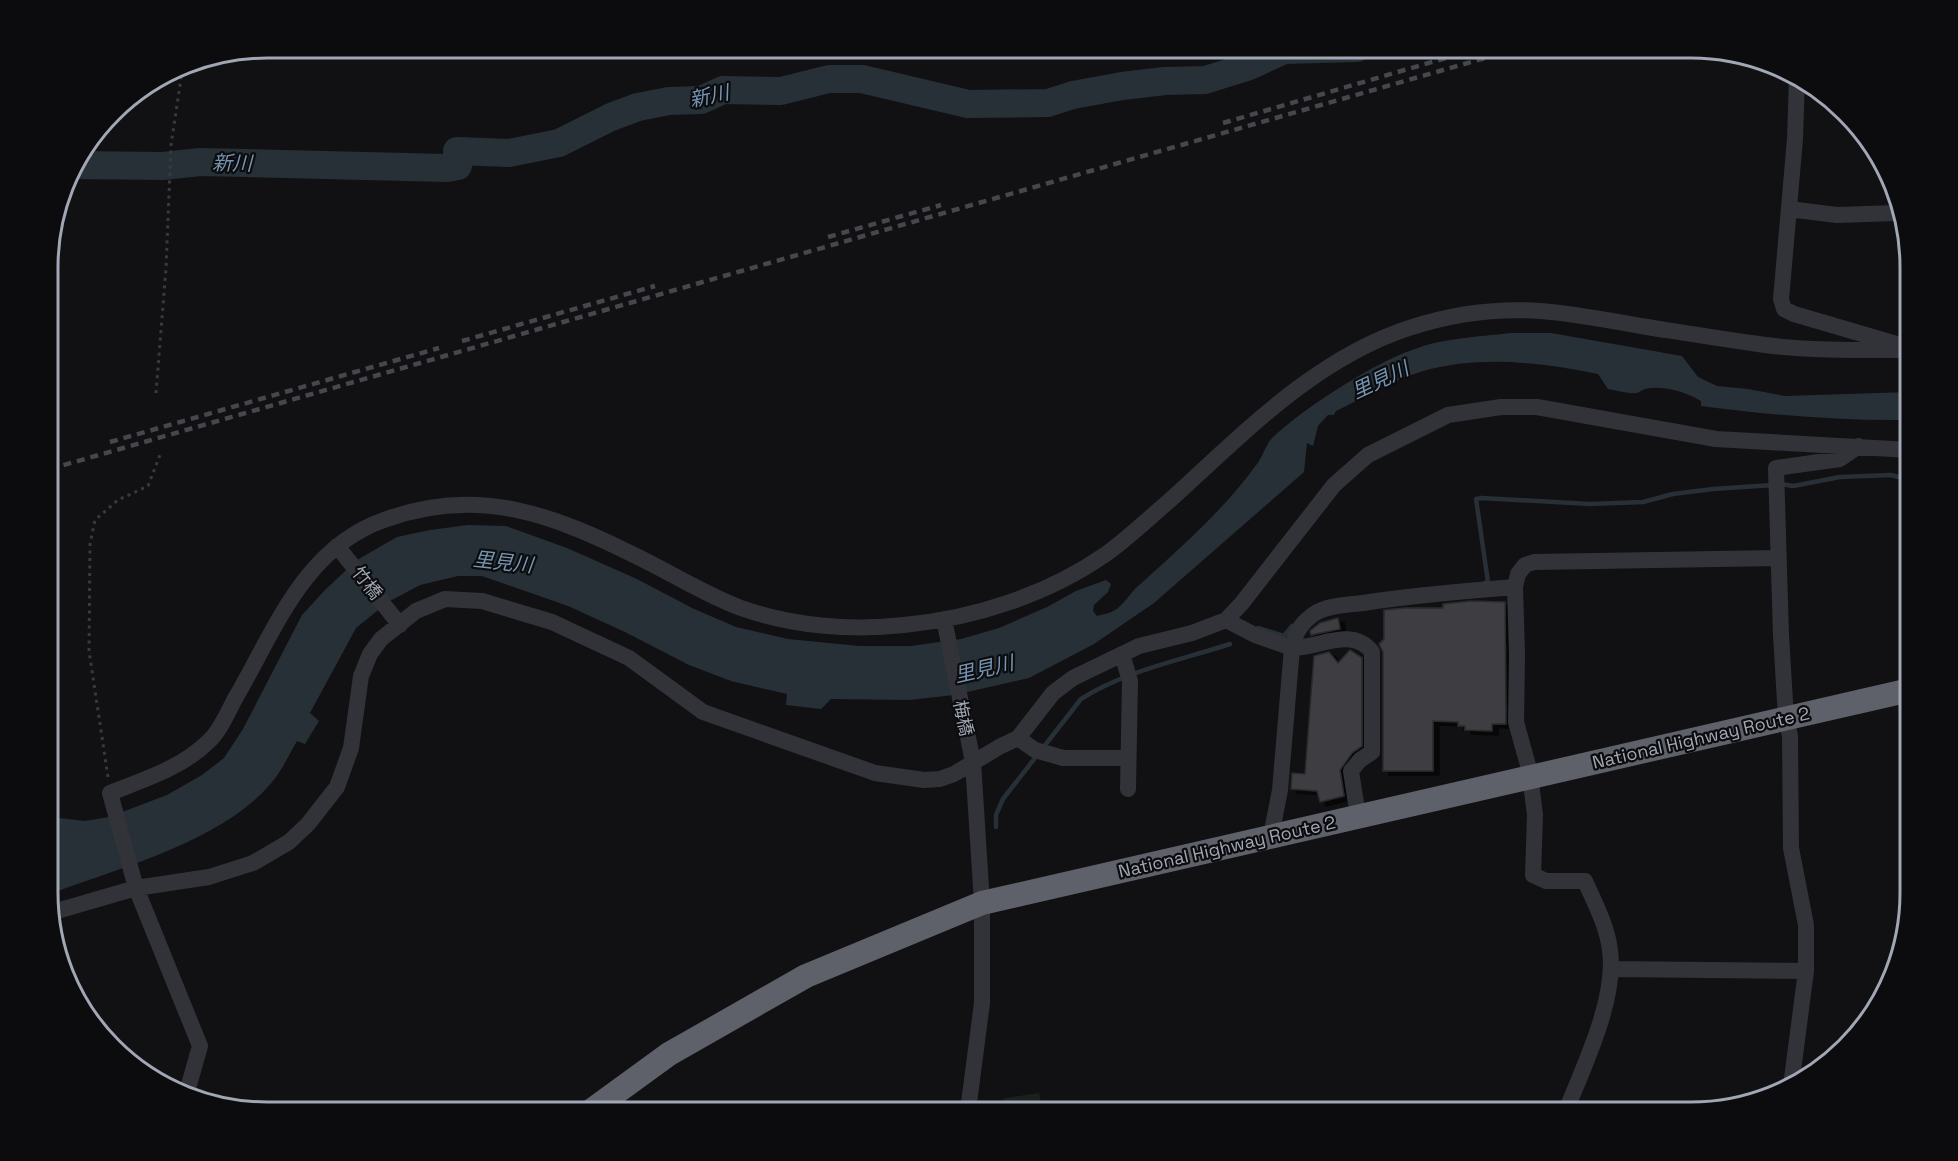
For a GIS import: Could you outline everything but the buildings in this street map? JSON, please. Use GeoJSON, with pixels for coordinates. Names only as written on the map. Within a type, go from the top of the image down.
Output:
{"type":"FeatureCollection","features":[{"type":"Feature","properties":{"kind":"highway","name":"National Highway Route 2"},"geometry":{"type":"LineString","coordinates":[[603,1102],[669,1054],[806,976],[982,903],[1899,692]]}},
{"type":"Feature","properties":{"kind":"street"},"geometry":{"type":"LineString","coordinates":[[1797,87],[1795,139],[1781,298],[1784,309],[1899,345]]}},
{"type":"Feature","properties":{"kind":"street"},"geometry":{"type":"LineString","coordinates":[[1789,209],[1837,215],[1891,213]]}},
{"type":"Feature","properties":{"kind":"street"},"geometry":{"type":"LineString","coordinates":[[188,1087],[200,1046],[135,883],[110,793],[176,767],[212,739],[288,602],[303,580],[356,532],[371,525],[409,512],[438,506],[496,505],[552,518],[636,555],[707,593],[743,608],[778,618],[813,625],[847,628],[945,622],[1011,602],[1069,576],[1104,555],[1143,524],[1302,384],[1374,342],[1417,326],[1470,314],[1539,311],[1771,345],[1813,349],[1899,349]]}},
{"type":"Feature","properties":{"kind":"street"},"geometry":{"type":"LineString","coordinates":[[59,910],[135,883],[209,877],[253,863],[289,842],[308,824],[337,787],[351,748],[361,676],[369,654],[396,620],[445,599],[482,601],[552,622],[629,658],[703,712],[875,773],[924,780],[940,779],[954,774],[971,754],[1018,738],[1053,693],[1073,678],[1140,646],[1192,633],[1226,620],[1242,603],[1334,484],[1368,454],[1448,415],[1501,407],[1537,407],[1716,439],[1899,449]]}},
{"type":"Feature","properties":{"kind":"street"},"geometry":{"type":"LineString","coordinates":[[1795,1074],[1806,971],[1806,925],[1791,848],[1791,736],[1786,718],[1776,468],[1840,459],[1859,446]]}},
{"type":"Feature","properties":{"kind":"street","name":"竹橋"},"geometry":{"type":"LineString","coordinates":[[339,549],[396,620]]}},
{"type":"Feature","properties":{"kind":"street"},"geometry":{"type":"LineString","coordinates":[[1570,1102],[1595,1040],[1611,969],[1610,949],[1604,927],[1585,881],[1546,880],[1533,875],[1535,815],[1531,777],[1516,722],[1515,587],[1518,574],[1525,565],[1534,562],[1778,558]]}},
{"type":"Feature","properties":{"kind":"street"},"geometry":{"type":"LineString","coordinates":[[1271,837],[1280,790],[1292,648],[1295,633],[1303,623],[1316,612],[1329,608],[1402,597],[1515,587]]}},
{"type":"Feature","properties":{"kind":"street"},"geometry":{"type":"LineString","coordinates":[[1226,620],[1255,635],[1292,648],[1305,648],[1340,639],[1355,639],[1366,644],[1372,652],[1372,752],[1360,760],[1351,771],[1358,816]]}},
{"type":"Feature","properties":{"kind":"street","name":"梅橋"},"geometry":{"type":"LineString","coordinates":[[945,622],[971,754],[982,903],[982,1003],[969,1102]]}},
{"type":"Feature","properties":{"kind":"street"},"geometry":{"type":"LineString","coordinates":[[1122,654],[1129,677],[1128,789]]}},
{"type":"Feature","properties":{"kind":"street"},"geometry":{"type":"LineString","coordinates":[[1018,738],[1041,752],[1063,758],[1128,758]]}},
{"type":"Feature","properties":{"kind":"street"},"geometry":{"type":"LineString","coordinates":[[1611,969],[1806,971]]}},
{"type":"Feature","properties":{"kind":"path"},"geometry":{"type":"LineString","coordinates":[[156,393],[170,203],[171,145],[181,78]]}},
{"type":"Feature","properties":{"kind":"path"},"geometry":{"type":"LineString","coordinates":[[110,793],[89,651],[90,544],[95,520],[118,500],[148,486],[160,454]]}},
{"type":"Feature","properties":{"kind":"shaded area"},"geometry":{"type":"Polygon","coordinates":[[[1039,1093],[1041,1102],[1002,1102],[1005,1098],[1039,1093]]]}},
{"type":"Feature","properties":{"kind":"water","name":"里見川"},"geometry":{"type":"Polygon","coordinates":[[[1510,333],[1551,333],[1682,356],[1698,377],[1717,386],[1785,396],[1899,392],[1899,420],[1805,417],[1701,406],[1701,401],[1674,390],[1652,388],[1637,393],[1622,392],[1608,389],[1598,374],[1554,366],[1509,362],[1464,363],[1420,372],[1377,390],[1336,411],[1334,415],[1328,415],[1318,426],[1313,446],[1307,443],[1304,472],[1154,603],[1094,644],[1029,678],[954,695],[909,700],[831,699],[821,709],[786,705],[787,694],[731,681],[689,665],[568,606],[482,576],[458,576],[420,585],[388,602],[356,628],[310,713],[319,721],[305,744],[297,741],[276,777],[256,799],[203,835],[140,862],[58,891],[58,818],[85,821],[109,817],[167,795],[202,775],[224,758],[243,729],[302,615],[357,560],[397,537],[468,525],[506,526],[567,548],[736,627],[788,639],[859,646],[911,646],[961,639],[999,628],[1047,607],[1076,591],[1106,580],[1111,584],[1108,592],[1094,605],[1093,611],[1097,616],[1121,606],[1136,588],[1200,529],[1230,498],[1257,464],[1268,443],[1287,425],[1320,400],[1358,376],[1412,350],[1448,340],[1510,333]]]}},
{"type":"Feature","properties":{"kind":"waterway","name":"新川"},"geometry":{"type":"LineString","coordinates":[[85,165],[163,166],[200,162],[447,168],[458,166],[457,151],[509,153],[559,143],[611,117],[638,107],[669,101],[701,100],[723,90],[781,91],[829,79],[862,79],[968,104],[1048,103],[1073,95],[1122,86],[1165,81],[1205,80],[1247,67],[1267,58]]}},
{"type":"Feature","properties":{"kind":"waterway"},"geometry":{"type":"LineString","coordinates":[[1781,484],[1793,486],[1840,477],[1891,475],[1899,477]]}},
{"type":"Feature","properties":{"kind":"waterway"},"geometry":{"type":"LineString","coordinates":[[1485,583],[1488,582],[1476,499],[1590,504],[1643,502],[1673,494],[1773,485]]}},
{"type":"Feature","properties":{"kind":"waterway"},"geometry":{"type":"LineString","coordinates":[[1258,628],[1284,636],[1292,626]]}},
{"type":"Feature","properties":{"kind":"waterway"},"geometry":{"type":"LineString","coordinates":[[996,827],[996,815],[1003,799],[1081,699],[1116,681],[1230,644]]}},
{"type":"Feature","properties":{"kind":"railway"},"geometry":{"type":"LineString","coordinates":[[1223,123],[1446,58]]}},
{"type":"Feature","properties":{"kind":"railway"},"geometry":{"type":"LineString","coordinates":[[58,467],[1485,58]]}},
{"type":"Feature","properties":{"kind":"railway"},"geometry":{"type":"LineString","coordinates":[[828,237],[941,205]]}},
{"type":"Feature","properties":{"kind":"railway"},"geometry":{"type":"LineString","coordinates":[[462,341],[655,286]]}},
{"type":"Feature","properties":{"kind":"railway"},"geometry":{"type":"LineString","coordinates":[[110,442],[439,348]]}}]}
